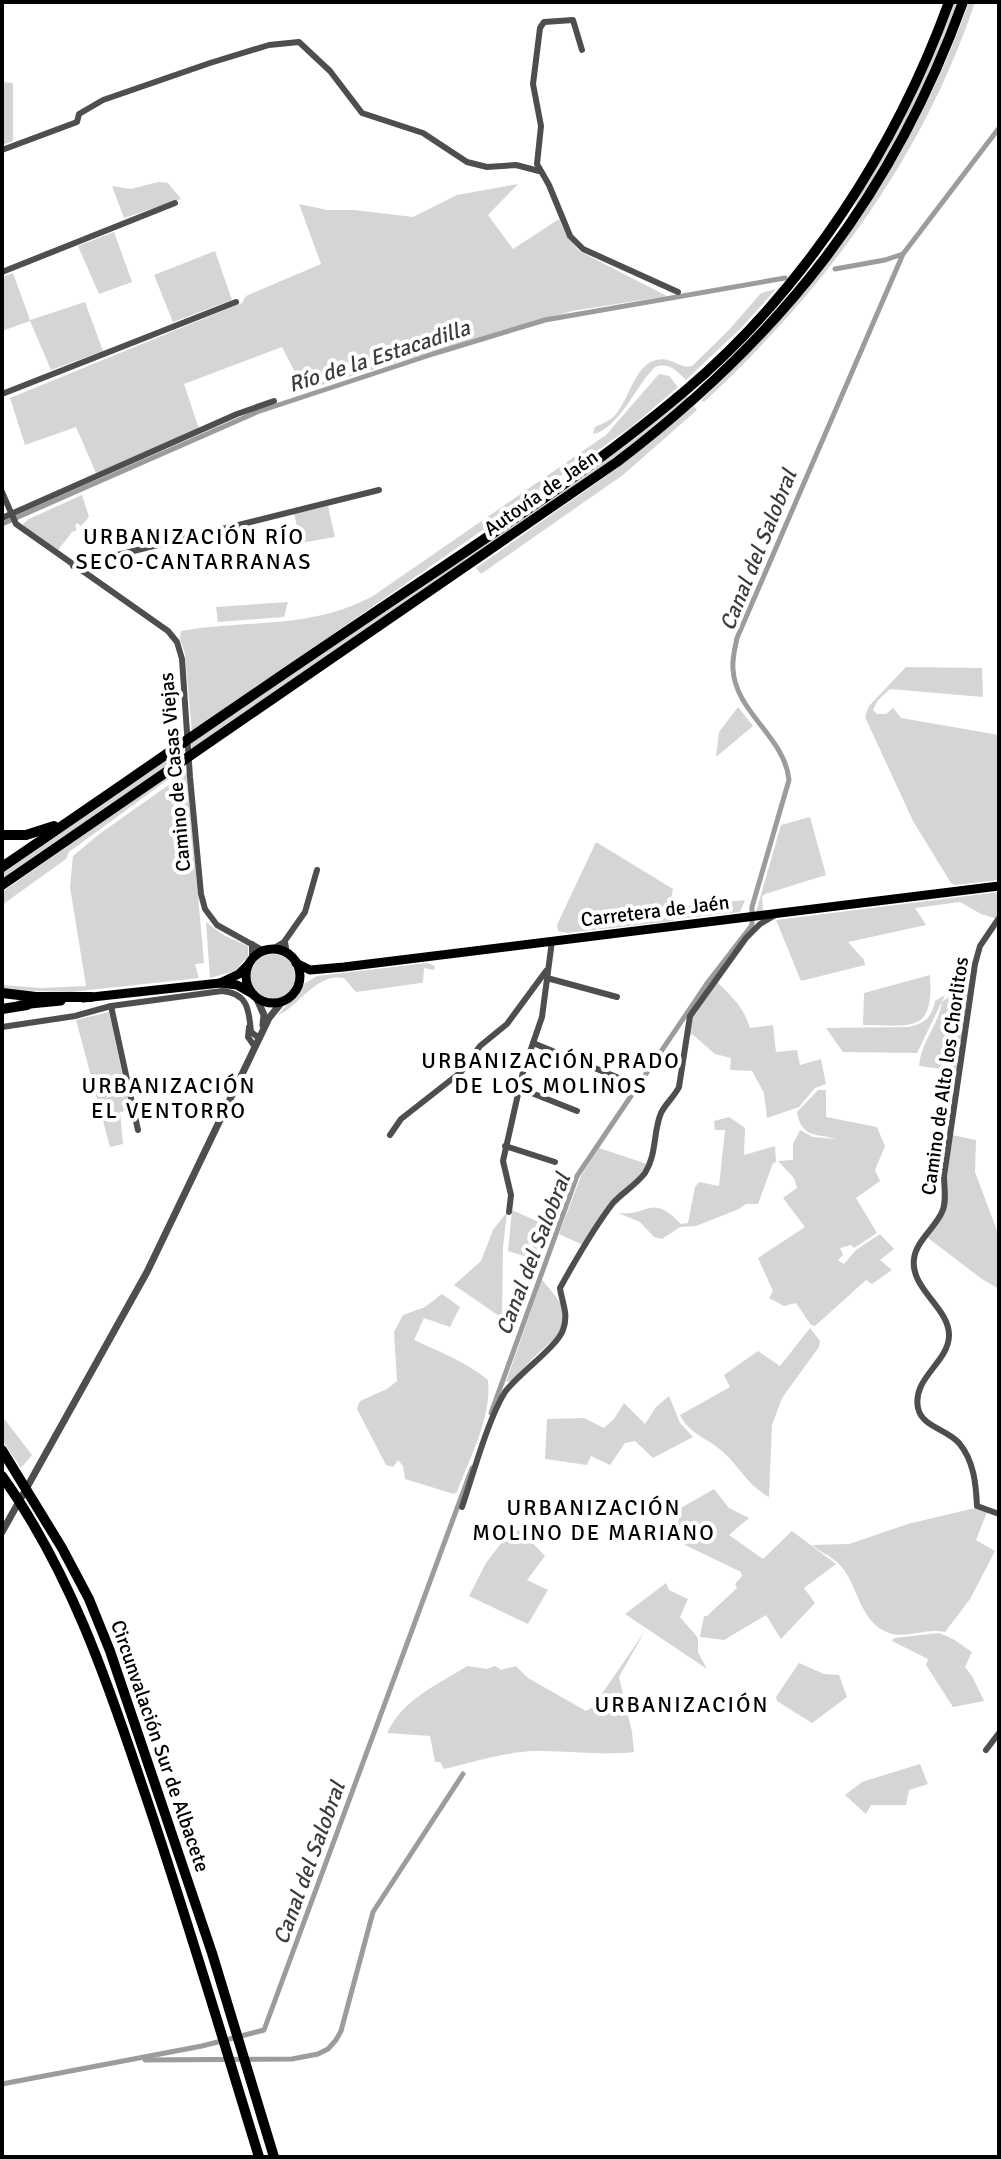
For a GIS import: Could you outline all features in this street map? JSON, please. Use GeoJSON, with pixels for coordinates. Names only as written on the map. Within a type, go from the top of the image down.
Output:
{"type":"FeatureCollection","features":[{"type":"Feature","properties":{"kind":"highway","name":"Autovía de Jaén"},"geometry":{"type":"LineString","coordinates":[[2,867],[595,461],[704,373],[785,287],[865,176],[920,77],[949,2]]}},
{"type":"Feature","properties":{"kind":"highway","name":"Autovía de Jaén"},"geometry":{"type":"LineString","coordinates":[[2,885],[597,476],[661,429],[736,362],[805,286],[876,185],[925,96],[963,2]]}},
{"type":"Feature","properties":{"kind":"highway"},"geometry":{"type":"LineString","coordinates":[[2,835],[26,835],[44,830],[90,804]]}},
{"type":"Feature","properties":{"kind":"highway","name":"Carretera de Jaén"},"geometry":{"type":"LineString","coordinates":[[296,963],[314,970],[999,886]]}},
{"type":"Feature","properties":{"kind":"highway"},"geometry":{"type":"LineString","coordinates":[[220,983],[239,974],[251,961],[268,951],[287,954],[296,963],[299,974],[297,989]]}},
{"type":"Feature","properties":{"kind":"highway"},"geometry":{"type":"LineString","coordinates":[[251,961],[246,981],[254,996]]}},
{"type":"Feature","properties":{"kind":"highway"},"geometry":{"type":"LineString","coordinates":[[2,1007],[220,983],[237,985],[265,1002],[282,1002],[314,970]]}},
{"type":"Feature","properties":{"kind":"highway"},"geometry":{"type":"LineString","coordinates":[[2,993],[36,997],[91,997]]}},
{"type":"Feature","properties":{"kind":"highway","name":"Circunvalación Sur de Albacete"},"geometry":{"type":"LineString","coordinates":[[2,1450],[37,1504],[89,1599],[110,1651],[229,2009],[274,2157]]}},
{"type":"Feature","properties":{"kind":"highway","name":"Circunvalación Sur de Albacete"},"geometry":{"type":"LineString","coordinates":[[2,1476],[52,1556],[97,1655],[179,1896],[259,2157]]}},
{"type":"Feature","properties":{"kind":"street"},"geometry":{"type":"LineString","coordinates":[[582,50],[573,20],[544,22],[540,28],[533,84],[541,126],[536,152],[539,171],[549,185],[570,236],[583,249],[678,292]]}},
{"type":"Feature","properties":{"kind":"street"},"geometry":{"type":"LineString","coordinates":[[2,150],[77,122],[79,114],[103,100],[269,45],[293,41],[302,43],[321,61],[362,113],[423,133],[467,162],[487,167],[516,165],[539,171]]}},
{"type":"Feature","properties":{"kind":"street"},"geometry":{"type":"LineString","coordinates":[[2,272],[175,203]]}},
{"type":"Feature","properties":{"kind":"street"},"geometry":{"type":"LineString","coordinates":[[2,394],[236,302]]}},
{"type":"Feature","properties":{"kind":"street"},"geometry":{"type":"LineString","coordinates":[[2,518],[237,414],[274,401]]}},
{"type":"Feature","properties":{"kind":"street"},"geometry":{"type":"LineString","coordinates":[[73,566],[379,490]]}},
{"type":"Feature","properties":{"kind":"street","name":"Camino de Casas Viejas"},"geometry":{"type":"LineString","coordinates":[[2,492],[16,524],[168,631],[177,642],[182,659],[201,894],[205,909],[217,925],[252,944]]}},
{"type":"Feature","properties":{"kind":"street"},"geometry":{"type":"LineString","coordinates":[[251,961],[252,944],[268,951],[286,938],[305,912],[317,870]]}},
{"type":"Feature","properties":{"kind":"street"},"geometry":{"type":"LineString","coordinates":[[462,1507],[504,1394],[558,1339],[563,1329],[566,1310],[560,1288],[604,1214],[646,1171],[654,1152],[663,1109],[675,1097],[679,1087],[690,1016],[745,939],[760,924],[777,914]]}},
{"type":"Feature","properties":{"kind":"street","name":"Camino de Alto los Chorlitos"},"geometry":{"type":"LineString","coordinates":[[999,918],[980,946],[975,964],[944,1176],[942,1213],[913,1261],[915,1273],[944,1320],[949,1336],[919,1388],[918,1409],[922,1418],[948,1433],[963,1449],[975,1475],[977,1506],[999,1514]]}},
{"type":"Feature","properties":{"kind":"street"},"geometry":{"type":"LineString","coordinates":[[286,938],[287,954]]}},
{"type":"Feature","properties":{"kind":"street"},"geometry":{"type":"LineString","coordinates":[[509,1212],[511,1195],[503,1161],[505,1146],[519,1088],[542,1017],[552,941]]}},
{"type":"Feature","properties":{"kind":"street"},"geometry":{"type":"LineString","coordinates":[[390,1135],[401,1119],[461,1072],[480,1046],[507,1024],[548,969]]}},
{"type":"Feature","properties":{"kind":"street"},"geometry":{"type":"LineString","coordinates":[[547,978],[617,997]]}},
{"type":"Feature","properties":{"kind":"street"},"geometry":{"type":"LineString","coordinates":[[2,1027],[75,1016],[111,1006],[229,991],[245,1000],[251,1032],[261,1035]]}},
{"type":"Feature","properties":{"kind":"street"},"geometry":{"type":"LineString","coordinates":[[254,996],[264,1015],[261,1035]]}},
{"type":"Feature","properties":{"kind":"street"},"geometry":{"type":"LineString","coordinates":[[2,1532],[147,1272],[274,1009],[282,1002]]}},
{"type":"Feature","properties":{"kind":"street"},"geometry":{"type":"LineString","coordinates":[[111,1006],[138,1130]]}},
{"type":"Feature","properties":{"kind":"street"},"geometry":{"type":"LineString","coordinates":[[251,1019],[248,1037],[255,1047]]}},
{"type":"Feature","properties":{"kind":"street"},"geometry":{"type":"LineString","coordinates":[[533,1043],[619,1078]]}},
{"type":"Feature","properties":{"kind":"street"},"geometry":{"type":"LineString","coordinates":[[519,1088],[577,1111]]}},
{"type":"Feature","properties":{"kind":"street"},"geometry":{"type":"LineString","coordinates":[[505,1146],[555,1162]]}},
{"type":"Feature","properties":{"kind":"street"},"geometry":{"type":"LineString","coordinates":[[986,1750],[999,1733]]}},
{"type":"Feature","properties":{"kind":"shaded area"},"geometry":{"type":"Polygon","coordinates":[[[952,2],[961,2],[920,99],[862,201],[855,205],[856,198],[952,2]]]}},
{"type":"Feature","properties":{"kind":"shaded area"},"geometry":{"type":"Polygon","coordinates":[[[969,2],[975,2],[928,115],[865,219],[790,315],[704,402],[701,400],[786,312],[860,217],[921,114],[969,2]]]}},
{"type":"Feature","properties":{"kind":"shaded area"},"geometry":{"type":"Polygon","coordinates":[[[2,82],[13,83],[13,141],[2,145],[2,82]]]}},
{"type":"Feature","properties":{"kind":"shaded area"},"geometry":{"type":"Polygon","coordinates":[[[158,182],[168,183],[181,199],[124,218],[112,186],[131,189],[158,182]]]}},
{"type":"Feature","properties":{"kind":"shaded area"},"geometry":{"type":"Polygon","coordinates":[[[518,184],[488,215],[513,249],[559,219],[566,235],[579,251],[667,296],[572,311],[304,390],[282,347],[184,384],[199,429],[96,473],[76,427],[25,445],[10,398],[242,303],[246,296],[321,264],[299,204],[327,210],[413,217],[457,195],[518,184]]]}},
{"type":"Feature","properties":{"kind":"shaded area"},"geometry":{"type":"Polygon","coordinates":[[[114,232],[132,282],[99,294],[78,246],[114,232]]]}},
{"type":"Feature","properties":{"kind":"shaded area"},"geometry":{"type":"Polygon","coordinates":[[[215,251],[232,300],[173,322],[154,275],[215,251]]]}},
{"type":"Feature","properties":{"kind":"shaded area"},"geometry":{"type":"Polygon","coordinates":[[[13,273],[30,320],[85,302],[103,351],[51,370],[30,321],[2,331],[2,277],[13,273]]]}},
{"type":"Feature","properties":{"kind":"shaded area"},"geometry":{"type":"Polygon","coordinates":[[[776,289],[743,326],[686,380],[669,367],[655,367],[619,416],[602,431],[593,434],[595,427],[609,420],[621,408],[638,375],[649,363],[661,359],[692,366],[761,293],[776,289]]]}},
{"type":"Feature","properties":{"kind":"shaded area"},"geometry":{"type":"Polygon","coordinates":[[[659,374],[669,376],[678,387],[631,427],[192,732],[181,631],[302,619],[349,607],[373,596],[606,435],[659,374]]]}},
{"type":"Feature","properties":{"kind":"shaded area"},"geometry":{"type":"Polygon","coordinates":[[[685,394],[690,400],[634,446],[192,750],[191,741],[685,394]]]}},
{"type":"Feature","properties":{"kind":"shaded area"},"geometry":{"type":"Polygon","coordinates":[[[694,406],[697,410],[623,475],[481,574],[476,568],[616,469],[694,406]]]}},
{"type":"Feature","properties":{"kind":"shaded area"},"geometry":{"type":"Polygon","coordinates":[[[82,495],[89,517],[81,526],[77,523],[77,530],[58,550],[23,524],[29,519],[82,495]]]}},
{"type":"Feature","properties":{"kind":"shaded area"},"geometry":{"type":"Polygon","coordinates":[[[328,506],[335,537],[301,543],[294,514],[328,506]]]}},
{"type":"Feature","properties":{"kind":"shaded area"},"geometry":{"type":"Polygon","coordinates":[[[288,602],[284,617],[218,622],[216,607],[288,602]]]}},
{"type":"Feature","properties":{"kind":"shaded area"},"geometry":{"type":"Polygon","coordinates":[[[906,667],[982,668],[983,697],[890,689],[878,700],[873,710],[877,714],[886,714],[893,708],[901,718],[999,735],[999,880],[951,883],[913,821],[865,717],[869,706],[906,667]]]}},
{"type":"Feature","properties":{"kind":"shaded area"},"geometry":{"type":"Polygon","coordinates":[[[738,707],[753,726],[716,757],[719,732],[738,707]]]}},
{"type":"Feature","properties":{"kind":"shaded area"},"geometry":{"type":"Polygon","coordinates":[[[183,747],[184,756],[2,881],[2,872],[183,747]]]}},
{"type":"Feature","properties":{"kind":"shaded area"},"geometry":{"type":"Polygon","coordinates":[[[185,764],[69,852],[66,859],[2,905],[2,892],[185,764]]]}},
{"type":"Feature","properties":{"kind":"shaded area"},"geometry":{"type":"Polygon","coordinates":[[[187,772],[204,963],[195,964],[199,978],[71,992],[2,990],[2,985],[41,988],[86,986],[70,887],[73,856],[187,772]]]}},
{"type":"Feature","properties":{"kind":"shaded area"},"geometry":{"type":"Polygon","coordinates":[[[810,817],[826,875],[765,894],[762,897],[763,911],[756,912],[781,825],[810,817]]]}},
{"type":"Feature","properties":{"kind":"shaded area"},"geometry":{"type":"Polygon","coordinates":[[[596,842],[673,889],[670,906],[674,906],[673,921],[567,933],[558,931],[557,925],[596,842]]]}},
{"type":"Feature","properties":{"kind":"shaded area"},"geometry":{"type":"Polygon","coordinates":[[[999,892],[997,919],[960,902],[915,908],[926,925],[848,942],[865,965],[801,981],[776,920],[999,892]]]}},
{"type":"Feature","properties":{"kind":"shaded area"},"geometry":{"type":"Polygon","coordinates":[[[745,900],[740,912],[677,919],[678,907],[745,900]]]}},
{"type":"Feature","properties":{"kind":"shaded area"},"geometry":{"type":"Polygon","coordinates":[[[206,922],[225,936],[248,946],[248,956],[235,971],[210,978],[206,922]]]}},
{"type":"Feature","properties":{"kind":"shaded area"},"geometry":{"type":"Polygon","coordinates":[[[273,954],[289,961],[296,977],[289,993],[273,1000],[257,993],[250,977],[257,961],[273,954]]]}},
{"type":"Feature","properties":{"kind":"shaded area"},"geometry":{"type":"Polygon","coordinates":[[[427,963],[435,966],[434,970],[424,968],[421,983],[356,992],[344,978],[325,980],[278,1015],[304,984],[317,976],[427,963]]]}},
{"type":"Feature","properties":{"kind":"shaded area"},"geometry":{"type":"Polygon","coordinates":[[[930,975],[928,1008],[923,1017],[906,1025],[863,1025],[864,993],[930,975]]]}},
{"type":"Feature","properties":{"kind":"shaded area"},"geometry":{"type":"Polygon","coordinates":[[[717,982],[741,1008],[750,1028],[773,1025],[776,1052],[797,1050],[800,1065],[821,1059],[826,1084],[815,1088],[799,1107],[767,1118],[764,1093],[752,1071],[730,1070],[731,1058],[715,1054],[692,1034],[687,1039],[691,1018],[717,982]]]}},
{"type":"Feature","properties":{"kind":"shaded area"},"geometry":{"type":"Polygon","coordinates":[[[966,983],[970,984],[958,1071],[919,1066],[942,1002],[966,983]]]}},
{"type":"Feature","properties":{"kind":"shaded area"},"geometry":{"type":"Polygon","coordinates":[[[945,995],[917,1053],[843,1052],[826,1028],[914,1026],[926,1019],[935,1001],[945,995]]]}},
{"type":"Feature","properties":{"kind":"shaded area"},"geometry":{"type":"Polygon","coordinates":[[[109,1012],[130,1110],[120,1112],[123,1144],[110,1147],[76,1020],[109,1012]]]}},
{"type":"Feature","properties":{"kind":"shaded area"},"geometry":{"type":"Polygon","coordinates":[[[818,1090],[826,1090],[826,1117],[877,1127],[885,1146],[875,1170],[880,1181],[856,1198],[877,1233],[854,1248],[851,1245],[840,1248],[843,1255],[838,1260],[844,1264],[856,1250],[880,1234],[894,1249],[880,1260],[892,1270],[872,1284],[866,1280],[815,1326],[811,1325],[796,1303],[784,1306],[769,1298],[773,1291],[758,1258],[805,1227],[783,1198],[797,1188],[794,1178],[778,1161],[793,1160],[793,1144],[800,1130],[813,1137],[836,1139],[806,1131],[799,1121],[797,1112],[818,1090]]]}},
{"type":"Feature","properties":{"kind":"shaded area"},"geometry":{"type":"Polygon","coordinates":[[[729,1117],[745,1128],[744,1155],[775,1146],[776,1162],[758,1204],[746,1204],[696,1226],[680,1227],[662,1239],[654,1237],[640,1222],[618,1213],[663,1209],[681,1224],[688,1223],[695,1187],[699,1182],[719,1186],[725,1130],[715,1130],[714,1121],[729,1117]]]}},
{"type":"Feature","properties":{"kind":"shaded area"},"geometry":{"type":"Polygon","coordinates":[[[952,1135],[976,1140],[975,1172],[999,1236],[999,1289],[928,1238],[942,1216],[952,1135]]]}},
{"type":"Feature","properties":{"kind":"shaded area"},"geometry":{"type":"Polygon","coordinates":[[[599,1148],[647,1164],[636,1182],[615,1197],[583,1245],[559,1234],[581,1176],[599,1148]]]}},
{"type":"Feature","properties":{"kind":"shaded area"},"geometry":{"type":"Polygon","coordinates":[[[512,1210],[552,1228],[540,1261],[508,1251],[512,1210]]]}},
{"type":"Feature","properties":{"kind":"shaded area"},"geometry":{"type":"Polygon","coordinates":[[[507,1212],[502,1318],[454,1285],[481,1261],[493,1230],[507,1212]]]}},
{"type":"Feature","properties":{"kind":"shaded area"},"geometry":{"type":"Polygon","coordinates":[[[542,1280],[562,1307],[564,1322],[554,1339],[511,1381],[506,1382],[542,1280]]]}},
{"type":"Feature","properties":{"kind":"shaded area"},"geometry":{"type":"Polygon","coordinates":[[[442,1294],[460,1307],[450,1327],[424,1318],[414,1340],[461,1362],[488,1380],[483,1422],[474,1451],[454,1494],[405,1479],[403,1466],[398,1460],[393,1467],[386,1465],[357,1409],[360,1401],[397,1381],[394,1332],[403,1315],[425,1307],[442,1294]]]}},
{"type":"Feature","properties":{"kind":"shaded area"},"geometry":{"type":"Polygon","coordinates":[[[810,1328],[820,1341],[819,1347],[782,1398],[772,1425],[769,1497],[755,1487],[723,1452],[688,1427],[680,1415],[730,1387],[724,1375],[758,1351],[780,1366],[810,1328]]]}},
{"type":"Feature","properties":{"kind":"shaded area"},"geometry":{"type":"Polygon","coordinates":[[[669,1396],[680,1423],[693,1437],[653,1458],[635,1441],[625,1443],[610,1465],[591,1456],[587,1465],[545,1459],[547,1419],[584,1418],[604,1428],[624,1403],[645,1424],[656,1407],[669,1396]]]}},
{"type":"Feature","properties":{"kind":"shaded area"},"geometry":{"type":"Polygon","coordinates":[[[2,1416],[32,1455],[21,1468],[2,1440],[2,1416]]]}},
{"type":"Feature","properties":{"kind":"shaded area"},"geometry":{"type":"Polygon","coordinates":[[[714,1489],[729,1508],[749,1518],[729,1535],[763,1559],[792,1531],[836,1564],[804,1588],[815,1603],[781,1639],[766,1615],[724,1640],[700,1637],[704,1616],[737,1588],[735,1584],[742,1576],[741,1572],[685,1545],[678,1530],[679,1509],[714,1489]]]}},
{"type":"Feature","properties":{"kind":"shaded area"},"geometry":{"type":"Polygon","coordinates":[[[975,1508],[987,1512],[976,1540],[995,1551],[970,1599],[945,1632],[896,1635],[879,1628],[865,1611],[845,1571],[812,1545],[849,1544],[908,1524],[975,1508]]]}},
{"type":"Feature","properties":{"kind":"shaded area"},"geometry":{"type":"Polygon","coordinates":[[[507,1525],[523,1533],[545,1556],[527,1580],[548,1590],[528,1624],[469,1596],[486,1563],[509,1533],[507,1525]]]}},
{"type":"Feature","properties":{"kind":"shaded area"},"geometry":{"type":"Polygon","coordinates":[[[666,1583],[669,1590],[688,1599],[680,1617],[698,1638],[698,1652],[707,1669],[625,1614],[666,1583]]]}},
{"type":"Feature","properties":{"kind":"shaded area"},"geometry":{"type":"Polygon","coordinates":[[[645,1631],[619,1677],[634,1752],[523,1752],[444,1769],[440,1762],[435,1762],[430,1736],[387,1733],[412,1702],[467,1666],[487,1669],[495,1666],[501,1670],[516,1666],[528,1678],[586,1711],[593,1707],[645,1631]]]}},
{"type":"Feature","properties":{"kind":"shaded area"},"geometry":{"type":"Polygon","coordinates":[[[939,1633],[972,1652],[965,1667],[984,1701],[953,1707],[926,1665],[928,1659],[892,1641],[894,1638],[939,1633]]]}},
{"type":"Feature","properties":{"kind":"shaded area"},"geometry":{"type":"Polygon","coordinates":[[[799,1663],[824,1674],[839,1675],[847,1697],[812,1723],[777,1701],[776,1697],[799,1663]]]}},
{"type":"Feature","properties":{"kind":"shaded area"},"geometry":{"type":"Polygon","coordinates":[[[920,1764],[928,1784],[909,1790],[906,1805],[871,1805],[866,1814],[845,1795],[862,1782],[920,1764]]]}},
{"type":"Feature","properties":{"kind":"waterway","name":"Canal del Salobral"},"geometry":{"type":"LineString","coordinates":[[491,1413],[577,1176],[708,982],[752,925],[752,907],[789,780],[779,751],[742,698],[736,684],[733,665],[737,638],[903,254],[999,128]]}},
{"type":"Feature","properties":{"kind":"waterway","name":"Río de la Estacadilla"},"geometry":{"type":"LineString","coordinates":[[835,269],[903,254]]}},
{"type":"Feature","properties":{"kind":"waterway","name":"Río de la Estacadilla"},"geometry":{"type":"LineString","coordinates":[[2,524],[257,412],[436,353],[545,320],[785,278]]}},
{"type":"Feature","properties":{"kind":"waterway","name":"Canal del Salobral"},"geometry":{"type":"LineString","coordinates":[[2,2084],[202,2046],[264,2030],[472,1468]]}},
{"type":"Feature","properties":{"kind":"waterway"},"geometry":{"type":"LineString","coordinates":[[145,2060],[292,2059],[328,2049],[341,2031],[373,1912],[463,1774]]}},
{"type":"Feature","properties":{"kind":"district","name":"URBANIZACIÓN RÍO SECO-CANTARRANAS"},"geometry":{"type":"Point","coordinates":[194,548]}},
{"type":"Feature","properties":{"kind":"district","name":"URBANIZACIÓN PRADO DE LOS MOLINOS"},"geometry":{"type":"Point","coordinates":[551,1072]}},
{"type":"Feature","properties":{"kind":"district","name":"URBANIZACIÓN EL VENTORRO"},"geometry":{"type":"Point","coordinates":[169,1098]}},
{"type":"Feature","properties":{"kind":"district","name":"URBANIZACIÓN MOLINO DE MARIANO"},"geometry":{"type":"Point","coordinates":[594,1520]}},
{"type":"Feature","properties":{"kind":"district","name":"URBANIZACIÓN"},"geometry":{"type":"Point","coordinates":[682,1704]}}]}
